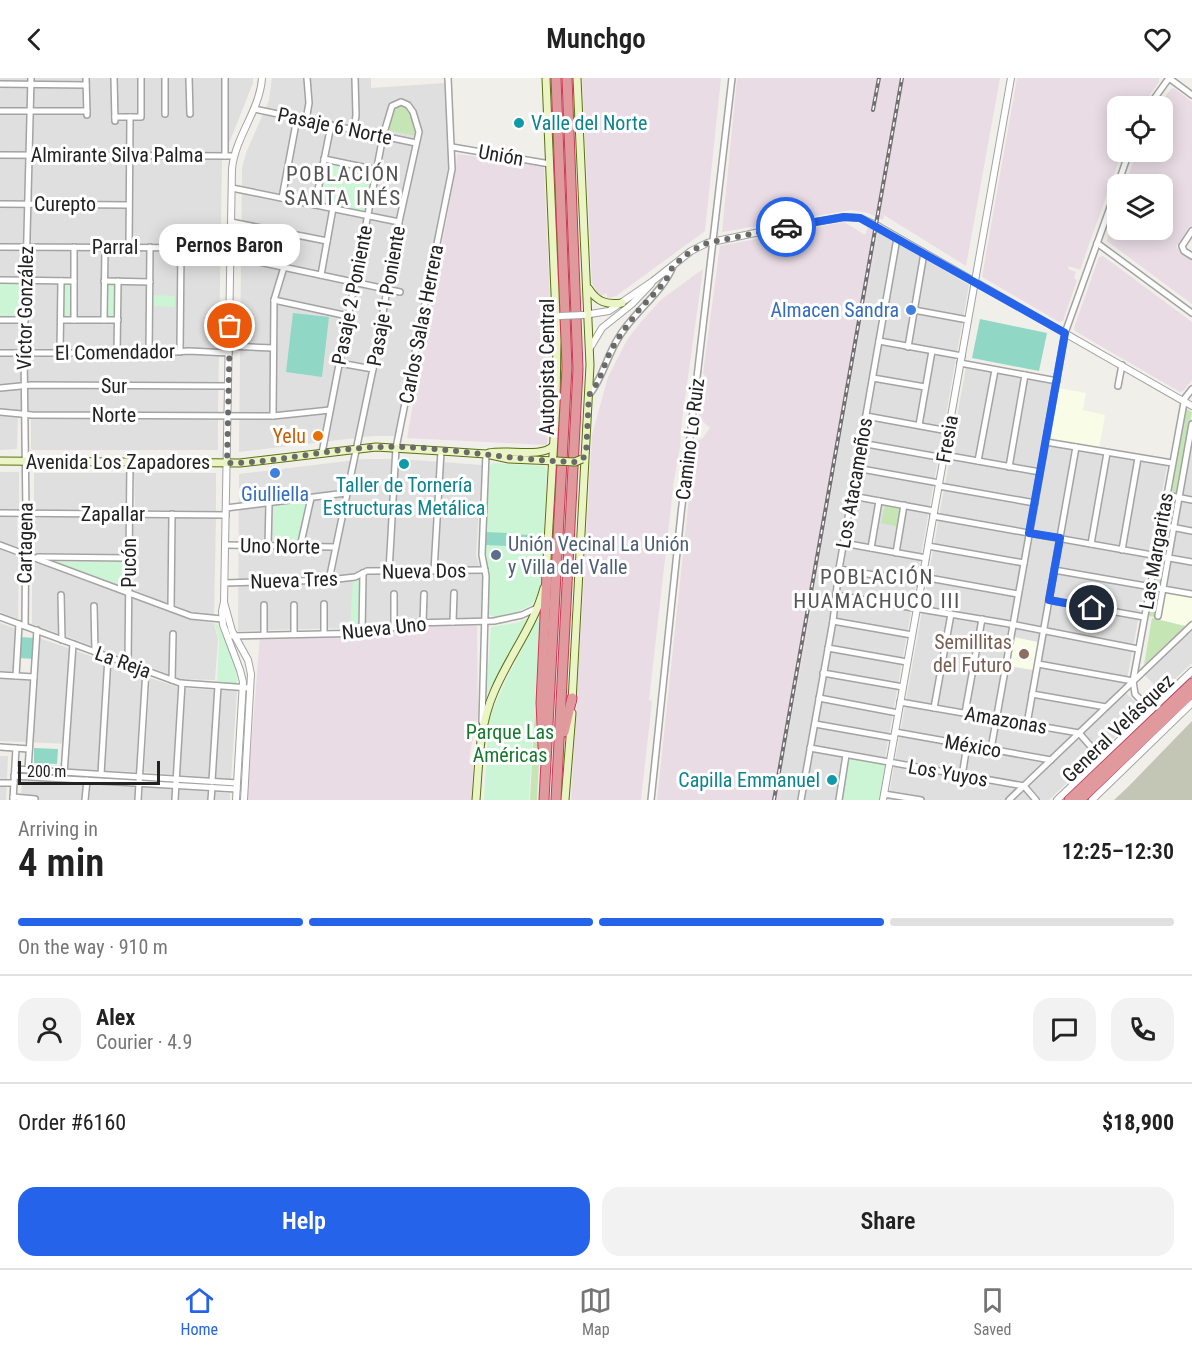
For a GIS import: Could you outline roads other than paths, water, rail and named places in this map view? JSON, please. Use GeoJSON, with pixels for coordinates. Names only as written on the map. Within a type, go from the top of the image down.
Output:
{"type":"FeatureCollection","features":[{"type":"Feature","properties":{"kind":"highway","name":"Autopista Central"},"geometry":{"type":"LineString","coordinates":[[544,800],[567,367],[556,78]]}},
{"type":"Feature","properties":{"kind":"highway","name":"Autopista Central"},"geometry":{"type":"LineString","coordinates":[[556,800],[578,376],[567,78]]}},
{"type":"Feature","properties":{"kind":"highway"},"geometry":{"type":"LineString","coordinates":[[545,783],[541,703],[547,573]]}},
{"type":"Feature","properties":{"kind":"highway","name":"General Velásquez"},"geometry":{"type":"LineString","coordinates":[[1069,800],[1192,683]]}},
{"type":"Feature","properties":{"kind":"highway","name":"General Velásquez"},"geometry":{"type":"LineString","coordinates":[[1080,800],[1192,693]]}},
{"type":"Feature","properties":{"kind":"highway"},"geometry":{"type":"LineString","coordinates":[[558,766],[572,698]]}},
{"type":"Feature","properties":{"kind":"main road"},"geometry":{"type":"LineString","coordinates":[[476,800],[483,729],[494,692],[538,607],[547,573],[555,461],[558,316],[546,78]]}},
{"type":"Feature","properties":{"kind":"main road"},"geometry":{"type":"LineString","coordinates":[[565,800],[590,348],[586,315],[587,286],[577,78]]}},
{"type":"Feature","properties":{"kind":"main road"},"geometry":{"type":"LineString","coordinates":[[587,286],[600,301],[612,304],[622,303]]}},
{"type":"Feature","properties":{"kind":"main road","name":"Avenida Los Zapadores"},"geometry":{"type":"LineString","coordinates":[[486,454],[503,451],[543,452],[554,445]]}},
{"type":"Feature","properties":{"kind":"main road","name":"Avenida Los Zapadores"},"geometry":{"type":"LineString","coordinates":[[0,461],[227,463],[355,449],[396,448],[486,454],[509,459],[575,462],[584,457]]}},
{"type":"Feature","properties":{"kind":"street"},"geometry":{"type":"LineString","coordinates":[[114,78],[115,119],[141,117],[141,78]]}},
{"type":"Feature","properties":{"kind":"street"},"geometry":{"type":"LineString","coordinates":[[165,78],[165,114]]}},
{"type":"Feature","properties":{"kind":"street"},"geometry":{"type":"LineString","coordinates":[[189,78],[190,114]]}},
{"type":"Feature","properties":{"kind":"street"},"geometry":{"type":"LineString","coordinates":[[225,78],[225,156]]}},
{"type":"Feature","properties":{"kind":"street"},"geometry":{"type":"LineString","coordinates":[[236,800],[250,667],[222,619],[225,583],[232,188],[234,156],[261,92],[262,78]]}},
{"type":"Feature","properties":{"kind":"street"},"geometry":{"type":"LineString","coordinates":[[306,120],[309,103],[307,78]]}},
{"type":"Feature","properties":{"kind":"street"},"geometry":{"type":"LineString","coordinates":[[354,130],[355,78]]}},
{"type":"Feature","properties":{"kind":"street","name":"Carlos Salas Herrera"},"geometry":{"type":"LineString","coordinates":[[389,571],[396,448],[449,183],[452,147],[448,78]]}},
{"type":"Feature","properties":{"kind":"street","name":"Camino Lo Ruiz"},"geometry":{"type":"LineString","coordinates":[[651,800],[682,507],[732,78]]}},
{"type":"Feature","properties":{"kind":"street","name":"Fresia"},"geometry":{"type":"LineString","coordinates":[[883,797],[1011,78]]}},
{"type":"Feature","properties":{"kind":"street"},"geometry":{"type":"LineString","coordinates":[[1156,96],[1169,78],[1192,95]]}},
{"type":"Feature","properties":{"kind":"street"},"geometry":{"type":"LineString","coordinates":[[0,84],[31,81],[86,81],[87,113],[0,111]]}},
{"type":"Feature","properties":{"kind":"street","name":"Víctor González"},"geometry":{"type":"LineString","coordinates":[[25,461],[24,320],[31,81]]}},
{"type":"Feature","properties":{"kind":"street","name":"Pasaje 1 Poniente"},"geometry":{"type":"LineString","coordinates":[[328,580],[373,369],[399,222],[419,129],[408,105],[401,102],[395,103],[390,109],[383,136]]}},
{"type":"Feature","properties":{"kind":"street","name":"Pasaje 6 Norte"},"geometry":{"type":"LineString","coordinates":[[254,108],[416,143]]}},
{"type":"Feature","properties":{"kind":"street"},"geometry":{"type":"LineString","coordinates":[[129,247],[130,117]]}},
{"type":"Feature","properties":{"kind":"street"},"geometry":{"type":"LineString","coordinates":[[282,198],[297,118]]}},
{"type":"Feature","properties":{"kind":"street"},"geometry":{"type":"LineString","coordinates":[[315,205],[331,125]]}},
{"type":"Feature","properties":{"kind":"street","name":"Pasaje 2 Poniente"},"geometry":{"type":"LineString","coordinates":[[322,453],[383,136]]}},
{"type":"Feature","properties":{"kind":"street","name":"Unión"},"geometry":{"type":"LineString","coordinates":[[452,147],[550,164]]}},
{"type":"Feature","properties":{"kind":"street","name":"Almirante Silva Palma"},"geometry":{"type":"LineString","coordinates":[[0,155],[234,156]]}},
{"type":"Feature","properties":{"kind":"street"},"geometry":{"type":"LineString","coordinates":[[324,159],[376,170]]}},
{"type":"Feature","properties":{"kind":"street"},"geometry":{"type":"LineString","coordinates":[[232,188],[399,222]]}},
{"type":"Feature","properties":{"kind":"street","name":"Curepto"},"geometry":{"type":"LineString","coordinates":[[0,204],[129,205]]}},
{"type":"Feature","properties":{"kind":"street"},"geometry":{"type":"LineString","coordinates":[[321,275],[333,208]]}},
{"type":"Feature","properties":{"kind":"street"},"geometry":{"type":"LineString","coordinates":[[991,749],[1065,333],[1107,215]]}},
{"type":"Feature","properties":{"kind":"street"},"geometry":{"type":"LineString","coordinates":[[558,316],[609,311],[697,248],[714,241],[853,217],[865,219],[1192,406]]}},
{"type":"Feature","properties":{"kind":"street"},"geometry":{"type":"LineString","coordinates":[[231,222],[327,241]]}},
{"type":"Feature","properties":{"kind":"street"},"geometry":{"type":"LineString","coordinates":[[1192,231],[1182,246],[1192,256]]}},
{"type":"Feature","properties":{"kind":"street","name":"Los Atacameños"},"geometry":{"type":"LineString","coordinates":[[801,800],[833,621],[838,568],[897,238]]}},
{"type":"Feature","properties":{"kind":"street"},"geometry":{"type":"LineString","coordinates":[[1097,243],[1192,313]]}},
{"type":"Feature","properties":{"kind":"street","name":"Parral"},"geometry":{"type":"LineString","coordinates":[[0,247],[231,248]]}},
{"type":"Feature","properties":{"kind":"street"},"geometry":{"type":"LineString","coordinates":[[74,247],[74,320]]}},
{"type":"Feature","properties":{"kind":"street"},"geometry":{"type":"LineString","coordinates":[[104,320],[105,247]]}},
{"type":"Feature","properties":{"kind":"street"},"geometry":{"type":"LineString","coordinates":[[149,353],[150,247]]}},
{"type":"Feature","properties":{"kind":"street"},"geometry":{"type":"LineString","coordinates":[[180,352],[181,248]]}},
{"type":"Feature","properties":{"kind":"street"},"geometry":{"type":"LineString","coordinates":[[908,346],[924,253]]}},
{"type":"Feature","properties":{"kind":"street"},"geometry":{"type":"LineString","coordinates":[[231,256],[400,292]]}},
{"type":"Feature","properties":{"kind":"street"},"geometry":{"type":"LineString","coordinates":[[589,395],[598,382],[610,352],[621,334],[665,282],[673,266]]}},
{"type":"Feature","properties":{"kind":"street"},"geometry":{"type":"LineString","coordinates":[[273,416],[274,300],[284,267]]}},
{"type":"Feature","properties":{"kind":"street"},"geometry":{"type":"LineString","coordinates":[[0,280],[74,281]]}},
{"type":"Feature","properties":{"kind":"street"},"geometry":{"type":"LineString","coordinates":[[60,353],[61,281]]}},
{"type":"Feature","properties":{"kind":"street"},"geometry":{"type":"LineString","coordinates":[[105,281],[150,282]]}},
{"type":"Feature","properties":{"kind":"street"},"geometry":{"type":"LineString","coordinates":[[117,353],[118,281]]}},
{"type":"Feature","properties":{"kind":"street"},"geometry":{"type":"LineString","coordinates":[[590,348],[602,328],[632,304],[653,281]]}},
{"type":"Feature","properties":{"kind":"street"},"geometry":{"type":"LineString","coordinates":[[274,300],[348,316]]}},
{"type":"Feature","properties":{"kind":"street"},"geometry":{"type":"LineString","coordinates":[[914,310],[968,320]]}},
{"type":"Feature","properties":{"kind":"street"},"geometry":{"type":"LineString","coordinates":[[0,320],[24,320]]}},
{"type":"Feature","properties":{"kind":"street"},"geometry":{"type":"LineString","coordinates":[[61,320],[117,320]]}},
{"type":"Feature","properties":{"kind":"street"},"geometry":{"type":"LineString","coordinates":[[879,341],[932,351],[995,369],[1057,381]]}},
{"type":"Feature","properties":{"kind":"street","name":"El Comendador"},"geometry":{"type":"LineString","coordinates":[[0,353],[149,353],[273,348]]}},
{"type":"Feature","properties":{"kind":"street"},"geometry":{"type":"LineString","coordinates":[[918,425],[932,351]]}},
{"type":"Feature","properties":{"kind":"street"},"geometry":{"type":"LineString","coordinates":[[339,363],[373,369]]}},
{"type":"Feature","properties":{"kind":"street"},"geometry":{"type":"LineString","coordinates":[[1118,386],[1122,365]]}},
{"type":"Feature","properties":{"kind":"street"},"geometry":{"type":"LineString","coordinates":[[978,461],[995,369]]}},
{"type":"Feature","properties":{"kind":"street"},"geometry":{"type":"LineString","coordinates":[[1009,467],[1025,375]]}},
{"type":"Feature","properties":{"kind":"street"},"geometry":{"type":"LineString","coordinates":[[873,378],[925,387]]}},
{"type":"Feature","properties":{"kind":"street","name":"Sur"},"geometry":{"type":"LineString","coordinates":[[0,388],[228,386]]}},
{"type":"Feature","properties":{"kind":"street","name":"Las Margaritas"},"geometry":{"type":"LineString","coordinates":[[1133,681],[1184,401],[1192,389]]}},
{"type":"Feature","properties":{"kind":"street","name":"Norte"},"geometry":{"type":"LineString","coordinates":[[0,412],[273,416],[330,410]]}},
{"type":"Feature","properties":{"kind":"street"},"geometry":{"type":"LineString","coordinates":[[866,416],[948,431]]}},
{"type":"Feature","properties":{"kind":"street","name":"Las Margaritas"},"geometry":{"type":"LineString","coordinates":[[1158,616],[1192,424]]}},
{"type":"Feature","properties":{"kind":"street"},"geometry":{"type":"LineString","coordinates":[[1046,442],[1172,464]]}},
{"type":"Feature","properties":{"kind":"street"},"geometry":{"type":"LineString","coordinates":[[861,443],[1040,472]]}},
{"type":"Feature","properties":{"kind":"street"},"geometry":{"type":"LineString","coordinates":[[1027,724],[1076,447]]}},
{"type":"Feature","properties":{"kind":"street"},"geometry":{"type":"LineString","coordinates":[[434,570],[441,451]]}},
{"type":"Feature","properties":{"kind":"street"},"geometry":{"type":"LineString","coordinates":[[1091,544],[1107,453]]}},
{"type":"Feature","properties":{"kind":"street"},"geometry":{"type":"LineString","coordinates":[[483,729],[485,570],[482,555],[486,454]]}},
{"type":"Feature","properties":{"kind":"street"},"geometry":{"type":"LineString","coordinates":[[1122,550],[1138,458]]}},
{"type":"Feature","properties":{"kind":"street","name":"Cartagena"},"geometry":{"type":"LineString","coordinates":[[16,676],[22,625],[25,554],[25,461]]}},
{"type":"Feature","properties":{"kind":"street","name":"Pucón"},"geometry":{"type":"LineString","coordinates":[[128,664],[130,462]]}},
{"type":"Feature","properties":{"kind":"street"},"geometry":{"type":"LineString","coordinates":[[856,468],[1035,503]]}},
{"type":"Feature","properties":{"kind":"street","name":"Zapallar"},"geometry":{"type":"LineString","coordinates":[[0,513],[172,514],[226,511],[346,493]]}},
{"type":"Feature","properties":{"kind":"street"},"geometry":{"type":"LineString","coordinates":[[1166,495],[1192,500]]}},
{"type":"Feature","properties":{"kind":"street"},"geometry":{"type":"LineString","coordinates":[[852,496],[904,505],[1029,533],[1192,562]]}},
{"type":"Feature","properties":{"kind":"street"},"geometry":{"type":"LineString","coordinates":[[300,546],[311,498]]}},
{"type":"Feature","properties":{"kind":"street"},"geometry":{"type":"LineString","coordinates":[[871,548],[879,501]]}},
{"type":"Feature","properties":{"kind":"street"},"geometry":{"type":"LineString","coordinates":[[268,546],[269,504]]}},
{"type":"Feature","properties":{"kind":"street"},"geometry":{"type":"LineString","coordinates":[[896,553],[904,505]]}},
{"type":"Feature","properties":{"kind":"street"},"geometry":{"type":"LineString","coordinates":[[171,608],[172,514]]}},
{"type":"Feature","properties":{"kind":"street"},"geometry":{"type":"LineString","coordinates":[[1161,525],[1192,531]]}},
{"type":"Feature","properties":{"kind":"street"},"geometry":{"type":"LineString","coordinates":[[843,543],[926,558]]}},
{"type":"Feature","properties":{"kind":"street"},"geometry":{"type":"LineString","coordinates":[[0,545],[193,617],[222,619]]}},
{"type":"Feature","properties":{"kind":"street","name":"Uno Norte"},"geometry":{"type":"LineString","coordinates":[[225,545],[335,547]]}},
{"type":"Feature","properties":{"kind":"street"},"geometry":{"type":"LineString","coordinates":[[928,546],[1024,563]]}},
{"type":"Feature","properties":{"kind":"street"},"geometry":{"type":"LineString","coordinates":[[33,556],[129,558]]}},
{"type":"Feature","properties":{"kind":"street"},"geometry":{"type":"LineString","coordinates":[[838,568],[1018,594]]}},
{"type":"Feature","properties":{"kind":"street","name":"Nueva Dos"},"geometry":{"type":"LineString","coordinates":[[363,573],[485,570]]}},
{"type":"Feature","properties":{"kind":"street"},"geometry":{"type":"LineString","coordinates":[[1054,570],[1192,594]]}},
{"type":"Feature","properties":{"kind":"street"},"geometry":{"type":"LineString","coordinates":[[362,633],[363,573]]}},
{"type":"Feature","properties":{"kind":"street","name":"Nueva Tres"},"geometry":{"type":"LineString","coordinates":[[225,583],[328,580],[355,577],[363,573]]}},
{"type":"Feature","properties":{"kind":"street"},"geometry":{"type":"LineString","coordinates":[[453,622],[454,593]]}},
{"type":"Feature","properties":{"kind":"street"},"geometry":{"type":"LineString","coordinates":[[394,594],[394,627]]}},
{"type":"Feature","properties":{"kind":"street"},"geometry":{"type":"LineString","coordinates":[[423,622],[424,594]]}},
{"type":"Feature","properties":{"kind":"street"},"geometry":{"type":"LineString","coordinates":[[62,595],[62,640]]}},
{"type":"Feature","properties":{"kind":"street"},"geometry":{"type":"LineString","coordinates":[[836,595],[982,619],[1138,649]]}},
{"type":"Feature","properties":{"kind":"street"},"geometry":{"type":"LineString","coordinates":[[1049,600],[1144,617]]}},
{"type":"Feature","properties":{"kind":"street"},"geometry":{"type":"LineString","coordinates":[[224,602],[240,670],[247,688],[244,800]]}},
{"type":"Feature","properties":{"kind":"street"},"geometry":{"type":"LineString","coordinates":[[294,604],[294,633]]}},
{"type":"Feature","properties":{"kind":"street"},"geometry":{"type":"LineString","coordinates":[[324,604],[324,633]]}},
{"type":"Feature","properties":{"kind":"street"},"geometry":{"type":"LineString","coordinates":[[264,605],[264,634]]}},
{"type":"Feature","properties":{"kind":"street"},"geometry":{"type":"LineString","coordinates":[[94,606],[94,652]]}},
{"type":"Feature","properties":{"kind":"street","name":"Nueva Uno"},"geometry":{"type":"LineString","coordinates":[[231,636],[362,633],[423,622],[485,622],[522,615],[538,607]]}},
{"type":"Feature","properties":{"kind":"street"},"geometry":{"type":"LineString","coordinates":[[934,708],[951,614]]}},
{"type":"Feature","properties":{"kind":"street","name":"La Reja"},"geometry":{"type":"LineString","coordinates":[[0,617],[182,683],[247,688]]}},
{"type":"Feature","properties":{"kind":"street"},"geometry":{"type":"LineString","coordinates":[[965,713],[982,619]]}},
{"type":"Feature","properties":{"kind":"street"},"geometry":{"type":"LineString","coordinates":[[833,621],[912,634]]}},
{"type":"Feature","properties":{"kind":"street"},"geometry":{"type":"LineString","coordinates":[[1009,800],[1192,625]]}},
{"type":"Feature","properties":{"kind":"street"},"geometry":{"type":"LineString","coordinates":[[28,770],[37,630]]}},
{"type":"Feature","properties":{"kind":"street"},"geometry":{"type":"LineString","coordinates":[[172,634],[172,680]]}},
{"type":"Feature","properties":{"kind":"street"},"geometry":{"type":"LineString","coordinates":[[64,775],[73,644]]}},
{"type":"Feature","properties":{"kind":"street"},"geometry":{"type":"LineString","coordinates":[[828,648],[907,662]]}},
{"type":"Feature","properties":{"kind":"street"},"geometry":{"type":"LineString","coordinates":[[101,774],[108,657]]}},
{"type":"Feature","properties":{"kind":"street"},"geometry":{"type":"LineString","coordinates":[[1038,664],[1133,681]]}},
{"type":"Feature","properties":{"kind":"street"},"geometry":{"type":"LineString","coordinates":[[138,800],[146,670]]}},
{"type":"Feature","properties":{"kind":"street"},"geometry":{"type":"LineString","coordinates":[[1057,800],[1192,671]]}},
{"type":"Feature","properties":{"kind":"street"},"geometry":{"type":"LineString","coordinates":[[824,673],[903,687]]}},
{"type":"Feature","properties":{"kind":"street"},"geometry":{"type":"LineString","coordinates":[[0,675],[34,677]]}},
{"type":"Feature","properties":{"kind":"street"},"geometry":{"type":"LineString","coordinates":[[1133,681],[1135,694],[1150,711]]}},
{"type":"Feature","properties":{"kind":"street"},"geometry":{"type":"LineString","coordinates":[[175,800],[182,683]]}},
{"type":"Feature","properties":{"kind":"street"},"geometry":{"type":"LineString","coordinates":[[211,800],[218,686]]}},
{"type":"Feature","properties":{"kind":"street"},"geometry":{"type":"LineString","coordinates":[[1032,694],[1106,707]]}},
{"type":"Feature","properties":{"kind":"street"},"geometry":{"type":"LineString","coordinates":[[819,698],[898,713]]}},
{"type":"Feature","properties":{"kind":"street","name":"Amazonas"},"geometry":{"type":"LineString","coordinates":[[900,702],[1079,733]]}},
{"type":"Feature","properties":{"kind":"street"},"geometry":{"type":"LineString","coordinates":[[1092,800],[1192,703]]}},
{"type":"Feature","properties":{"kind":"street","name":"México"},"geometry":{"type":"LineString","coordinates":[[814,724],[967,745],[1052,760]]}},
{"type":"Feature","properties":{"kind":"street"},"geometry":{"type":"LineString","coordinates":[[1079,733],[1101,758]]}},
{"type":"Feature","properties":{"kind":"street"},"geometry":{"type":"LineString","coordinates":[[962,776],[967,745]]}},
{"type":"Feature","properties":{"kind":"street"},"geometry":{"type":"LineString","coordinates":[[0,747],[29,749]]}},
{"type":"Feature","properties":{"kind":"street"},"geometry":{"type":"LineString","coordinates":[[16,748],[13,799],[35,799]]}},
{"type":"Feature","properties":{"kind":"street","name":"Los Yuyos"},"geometry":{"type":"LineString","coordinates":[[810,748],[1024,786]]}},
{"type":"Feature","properties":{"kind":"street"},"geometry":{"type":"LineString","coordinates":[[839,800],[846,755]]}},
{"type":"Feature","properties":{"kind":"street"},"geometry":{"type":"LineString","coordinates":[[15,772],[28,770],[87,780],[139,780],[237,786]]}},
{"type":"Feature","properties":{"kind":"street"},"geometry":{"type":"LineString","coordinates":[[15,772],[64,775],[101,774],[139,780]]}},
{"type":"Feature","properties":{"kind":"street"},"geometry":{"type":"LineString","coordinates":[[86,800],[87,780]]}},
{"type":"Feature","properties":{"kind":"street"},"geometry":{"type":"LineString","coordinates":[[0,783],[14,783]]}},
{"type":"Feature","properties":{"kind":"street"},"geometry":{"type":"LineString","coordinates":[[1024,786],[1036,800]]}},
{"type":"Feature","properties":{"kind":"street"},"geometry":{"type":"LineString","coordinates":[[883,797],[921,800]]}},
{"type":"Feature","properties":{"kind":"railway"},"geometry":{"type":"LineString","coordinates":[[873,110],[879,78]]}},
{"type":"Feature","properties":{"kind":"railway"},"geometry":{"type":"LineString","coordinates":[[774,800],[902,78]]}},
{"type":"Feature","properties":{"kind":"place","name":"Valle del Norte"},"geometry":{"type":"Point","coordinates":[519,123]}},
{"type":"Feature","properties":{"kind":"place","name":"Almacen Sandra"},"geometry":{"type":"Point","coordinates":[911,310]}},
{"type":"Feature","properties":{"kind":"place","name":"Pernos Baron"},"geometry":{"type":"Point","coordinates":[230,326]}},
{"type":"Feature","properties":{"kind":"place","name":"Yelu"},"geometry":{"type":"Point","coordinates":[318,436]}},
{"type":"Feature","properties":{"kind":"place","name":"Taller de Tornería Estructuras Metálica"},"geometry":{"type":"Point","coordinates":[404,464]}},
{"type":"Feature","properties":{"kind":"place","name":"Giulliella"},"geometry":{"type":"Point","coordinates":[275,473]}},
{"type":"Feature","properties":{"kind":"place","name":"Unión Vecinal La Unión y Villa del Valle"},"geometry":{"type":"Point","coordinates":[496,555]}},
{"type":"Feature","properties":{"kind":"place","name":"Semillitas del Futuro"},"geometry":{"type":"Point","coordinates":[1024,654]}},
{"type":"Feature","properties":{"kind":"place","name":"Capilla Emmanuel"},"geometry":{"type":"Point","coordinates":[832,780]}},
{"type":"Feature","properties":{"kind":"district","name":"POBLACIÓN SANTA INÉS"},"geometry":{"type":"Point","coordinates":[343,186]}},
{"type":"Feature","properties":{"kind":"district","name":"POBLACIÓN HUAMACHUCO III"},"geometry":{"type":"Point","coordinates":[877,589]}},
{"type":"Feature","properties":{"kind":"park label","name":"Parque Las Américas"},"geometry":{"type":"Point","coordinates":[510,744]}}]}
